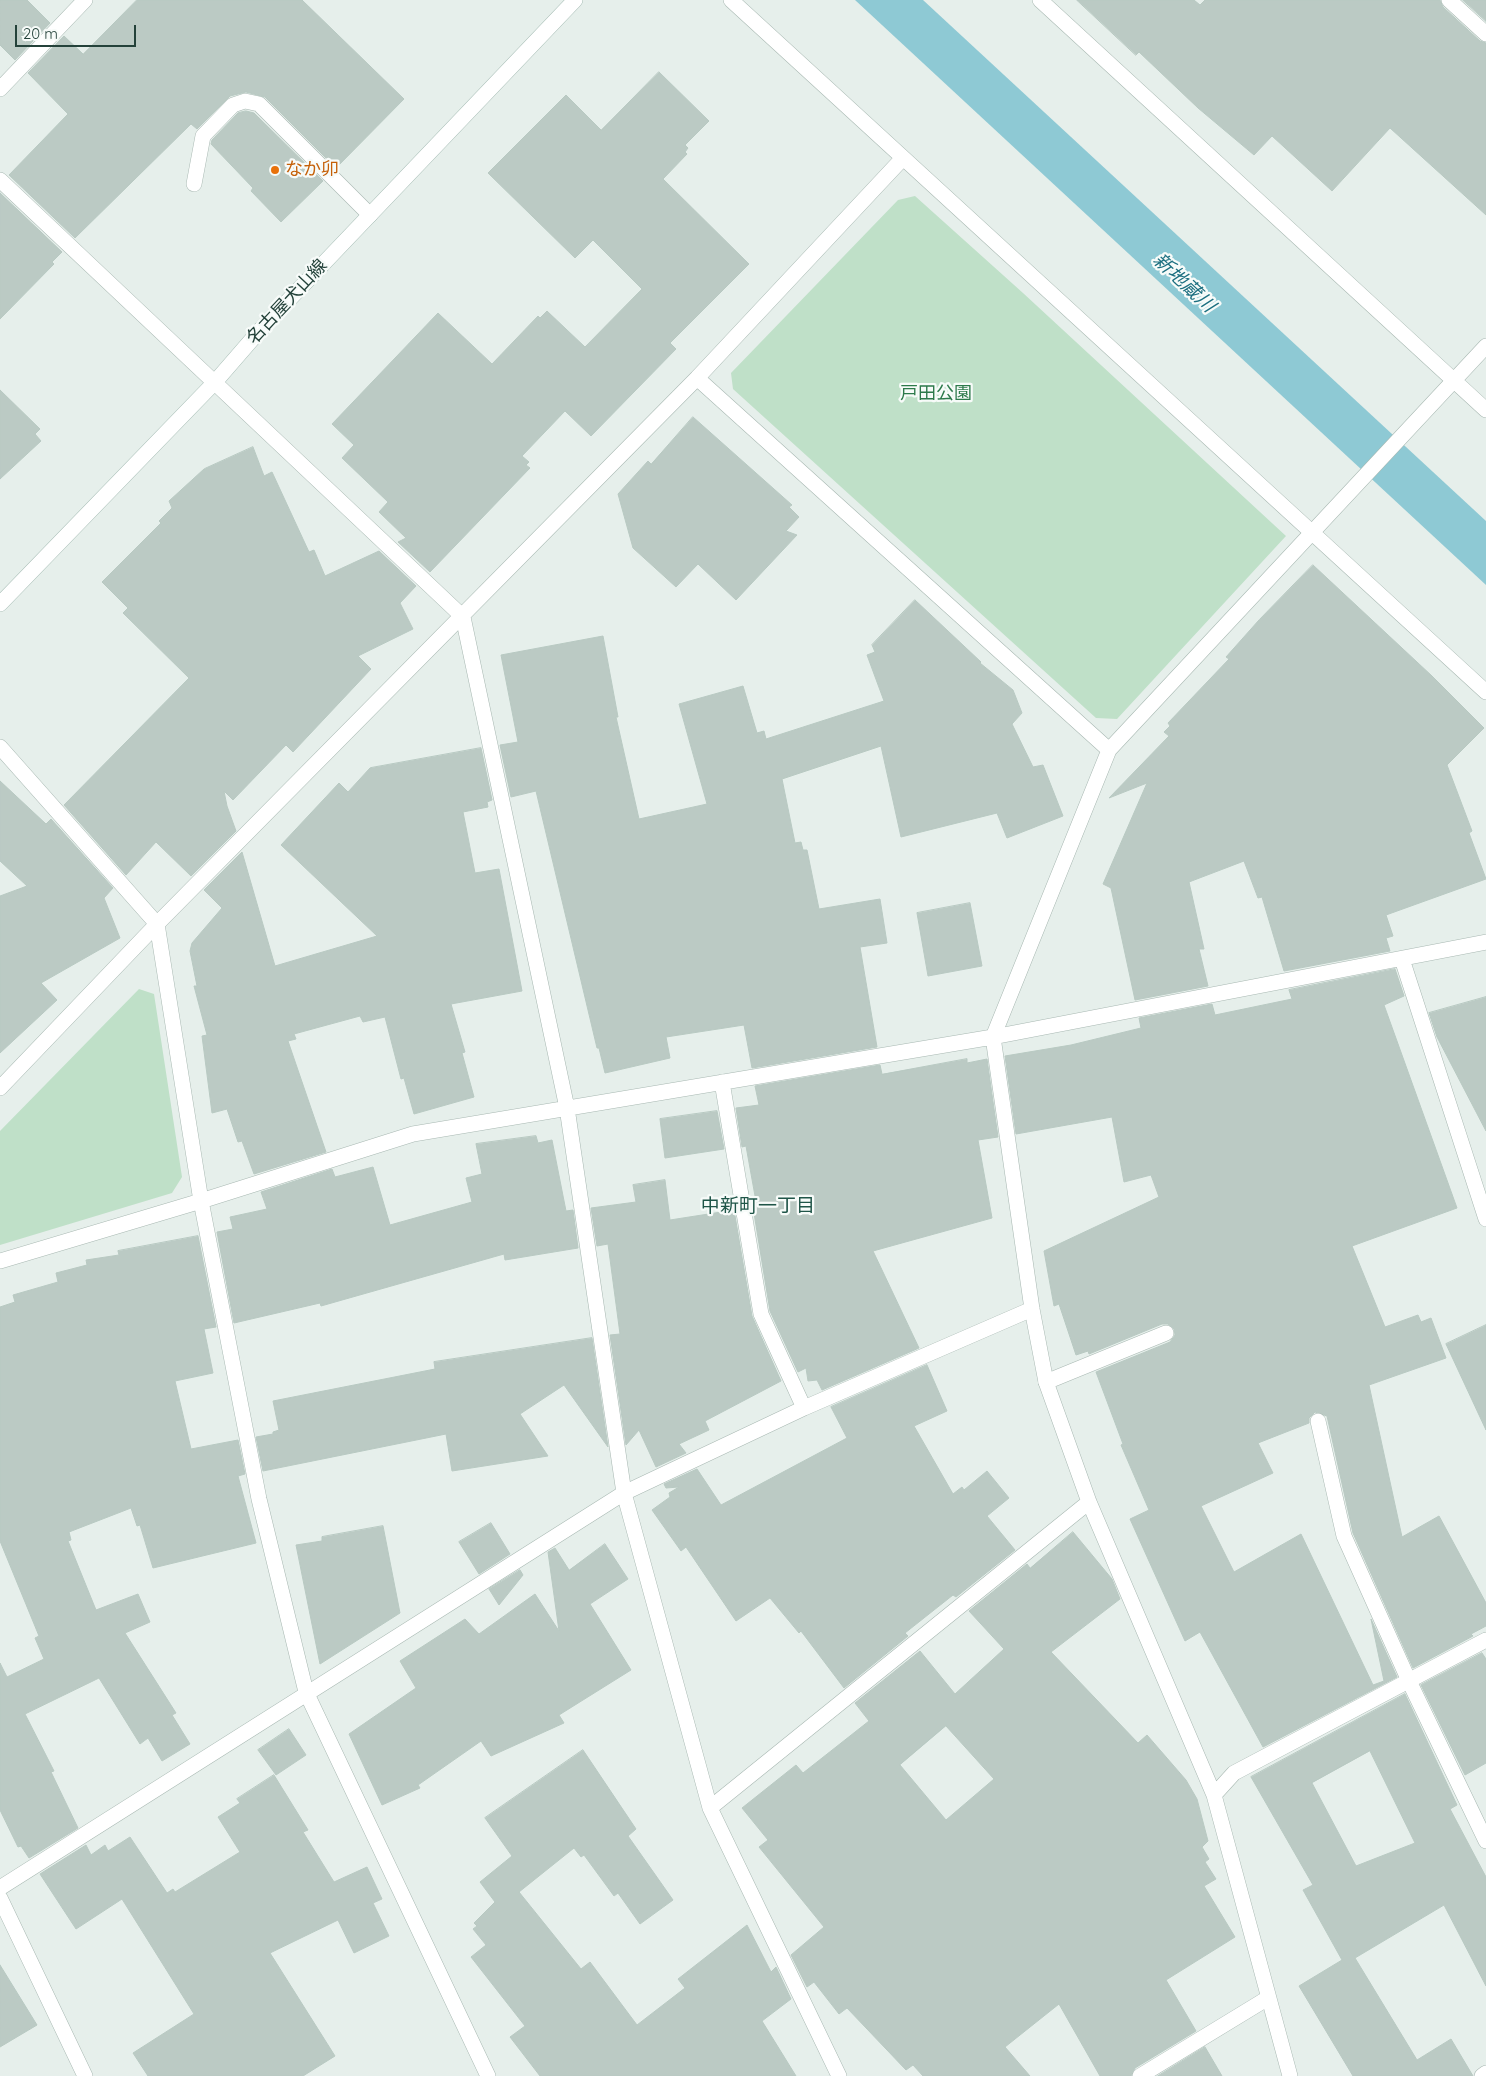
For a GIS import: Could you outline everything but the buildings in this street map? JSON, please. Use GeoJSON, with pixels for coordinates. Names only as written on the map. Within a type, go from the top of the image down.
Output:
{"type":"FeatureCollection","features":[{"type":"Feature","properties":{"kind":"street"},"geometry":{"type":"LineString","coordinates":[[0,89],[85,0]]}},
{"type":"Feature","properties":{"kind":"street","name":"名古屋犬山線"},"geometry":{"type":"LineString","coordinates":[[0,604],[215,382],[261,329],[575,0]]}},
{"type":"Feature","properties":{"kind":"street"},"geometry":{"type":"LineString","coordinates":[[730,0],[1310,533],[1486,692]]}},
{"type":"Feature","properties":{"kind":"street"},"geometry":{"type":"LineString","coordinates":[[1449,0],[1486,34]]}},
{"type":"Feature","properties":{"kind":"street"},"geometry":{"type":"LineString","coordinates":[[1049,3],[1486,410]]}},
{"type":"Feature","properties":{"kind":"street"},"geometry":{"type":"LineString","coordinates":[[194,184],[203,136],[233,105],[245,101],[259,104],[370,215]]}},
{"type":"Feature","properties":{"kind":"street"},"geometry":{"type":"LineString","coordinates":[[0,1088],[157,924],[463,617],[697,378],[903,158]]}},
{"type":"Feature","properties":{"kind":"street"},"geometry":{"type":"LineString","coordinates":[[0,180],[463,617],[567,1108],[624,1492],[710,1808],[839,2076]]}},
{"type":"Feature","properties":{"kind":"street"},"geometry":{"type":"LineString","coordinates":[[1290,2076],[1214,1795],[1090,1502],[1046,1382],[1032,1309],[993,1037],[1109,750],[1486,346]]}},
{"type":"Feature","properties":{"kind":"street"},"geometry":{"type":"LineString","coordinates":[[697,378],[1109,750]]}},
{"type":"Feature","properties":{"kind":"street"},"geometry":{"type":"LineString","coordinates":[[0,747],[157,924],[201,1201],[259,1499],[306,1692],[488,2076]]}},
{"type":"Feature","properties":{"kind":"street"},"geometry":{"type":"LineString","coordinates":[[0,1262],[413,1134],[993,1037],[1486,942]]}},
{"type":"Feature","properties":{"kind":"street"},"geometry":{"type":"LineString","coordinates":[[1402,959],[1486,1218]]}},
{"type":"Feature","properties":{"kind":"street"},"geometry":{"type":"LineString","coordinates":[[722,1082],[761,1314],[804,1408]]}},
{"type":"Feature","properties":{"kind":"street"},"geometry":{"type":"LineString","coordinates":[[0,1888],[306,1692],[624,1492],[804,1408],[1032,1309]]}},
{"type":"Feature","properties":{"kind":"street"},"geometry":{"type":"LineString","coordinates":[[1046,1382],[1166,1333]]}},
{"type":"Feature","properties":{"kind":"street"},"geometry":{"type":"LineString","coordinates":[[1318,1421],[1344,1536],[1409,1681],[1486,1841]]}},
{"type":"Feature","properties":{"kind":"street"},"geometry":{"type":"LineString","coordinates":[[710,1808],[1090,1502]]}},
{"type":"Feature","properties":{"kind":"street"},"geometry":{"type":"LineString","coordinates":[[1214,1795],[1234,1773],[1486,1640]]}},
{"type":"Feature","properties":{"kind":"street"},"geometry":{"type":"LineString","coordinates":[[0,1898],[85,2076]]}},
{"type":"Feature","properties":{"kind":"street"},"geometry":{"type":"LineString","coordinates":[[1140,2076],[1268,1998]]}},
{"type":"Feature","properties":{"kind":"street"},"geometry":{"type":"LineString","coordinates":[[1482,2076],[1486,2073]]}},
{"type":"Feature","properties":{"kind":"green space","name":"戸田公園"},"geometry":{"type":"Polygon","coordinates":[[[915,196],[1286,536],[1117,719],[1096,718],[733,389],[731,373],[898,200],[915,196]]]}},
{"type":"Feature","properties":{"kind":"green space"},"geometry":{"type":"Polygon","coordinates":[[[139,989],[154,994],[182,1177],[172,1193],[0,1245],[0,1131],[139,989]]]}},
{"type":"Feature","properties":{"kind":"water","name":"新地蔵川"},"geometry":{"type":"Polygon","coordinates":[[[855,0],[923,0],[1486,521],[1486,585],[855,0]]]}},
{"type":"Feature","properties":{"kind":"place","name":"なか卯"},"geometry":{"type":"Point","coordinates":[275,170]}},
{"type":"Feature","properties":{"kind":"district","name":"中新町一丁目"},"geometry":{"type":"Point","coordinates":[758,1206]}}]}
